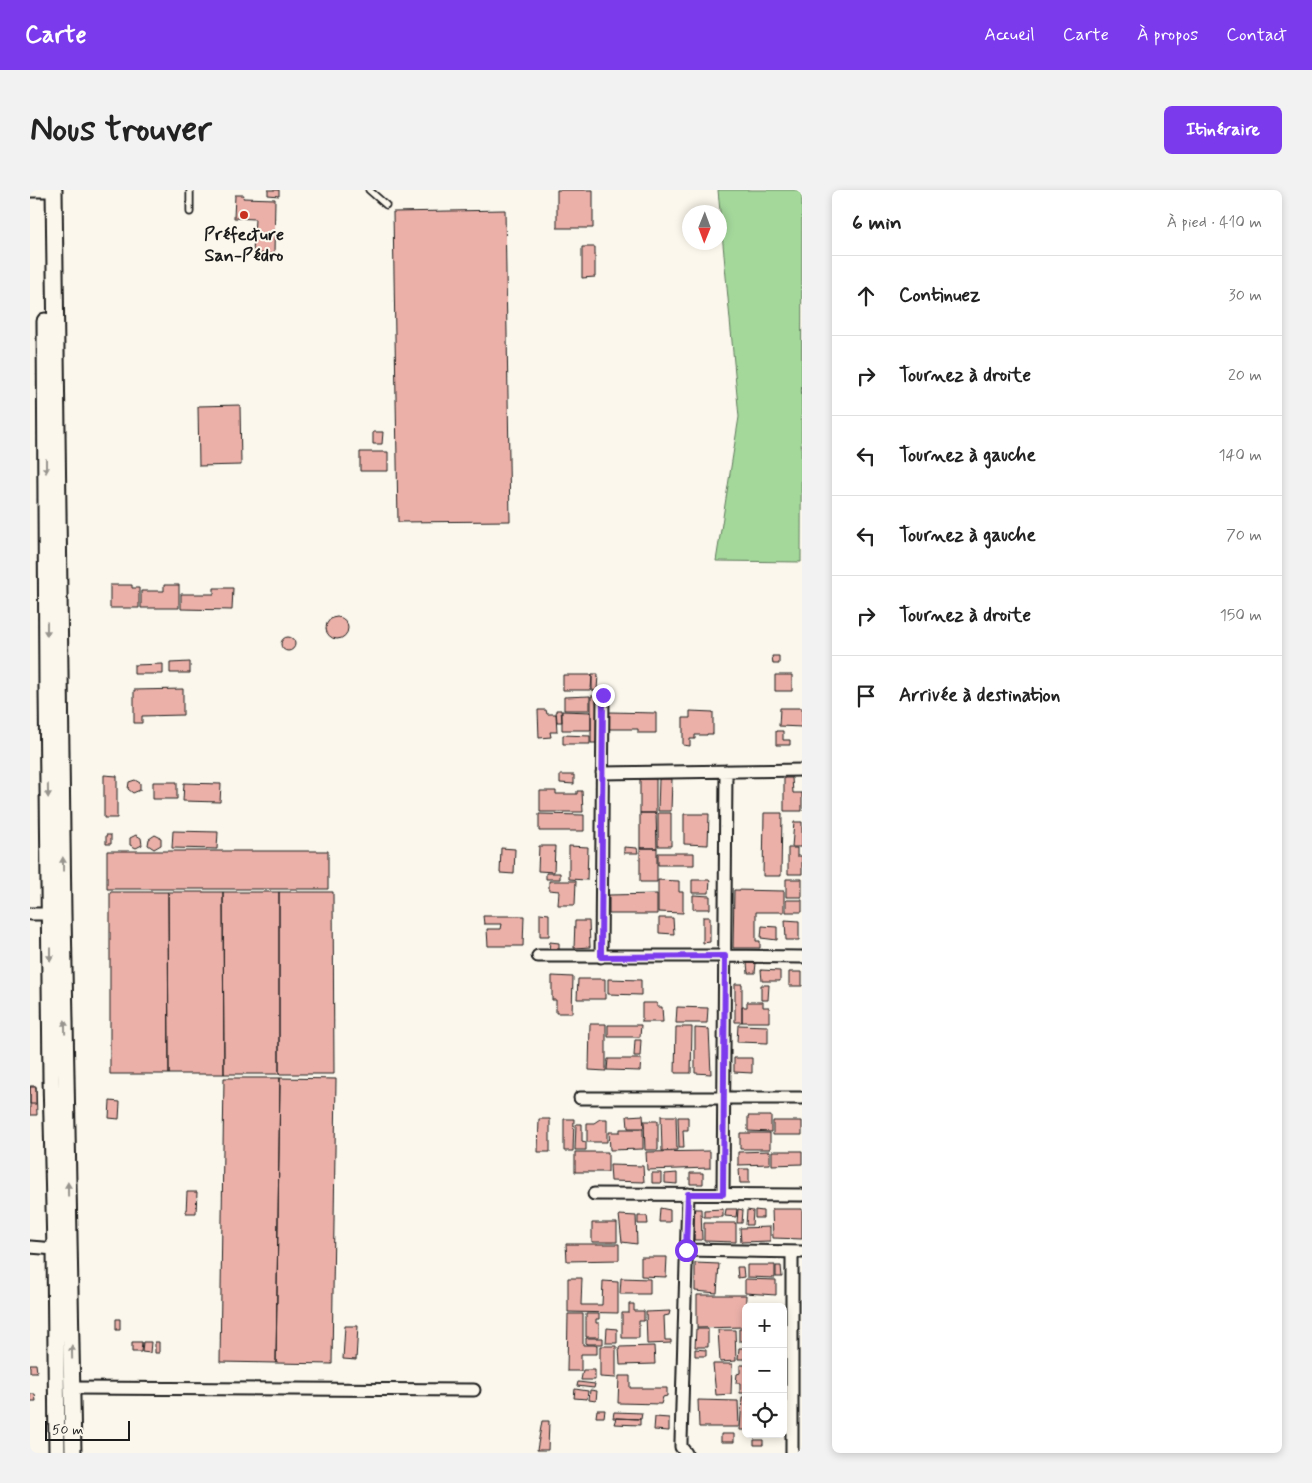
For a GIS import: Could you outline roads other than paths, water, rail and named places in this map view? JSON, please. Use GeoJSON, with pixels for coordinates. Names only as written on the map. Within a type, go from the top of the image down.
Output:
{"type":"FeatureCollection","features":[{"type":"Feature","properties":{"kind":"main road"},"geometry":{"type":"LineString","coordinates":[[49,190],[47,679],[73,1388],[73,1453]]}},
{"type":"Feature","properties":{"kind":"main road"},"geometry":{"type":"LineString","coordinates":[[57,914],[50,1078],[55,1249],[57,1453]]}},
{"type":"Feature","properties":{"kind":"street"},"geometry":{"type":"LineString","coordinates":[[30,191],[49,190]]}},
{"type":"Feature","properties":{"kind":"street"},"geometry":{"type":"LineString","coordinates":[[601,957],[603,695]]}},
{"type":"Feature","properties":{"kind":"street"},"geometry":{"type":"LineString","coordinates":[[602,773],[802,770]]}},
{"type":"Feature","properties":{"kind":"street"},"geometry":{"type":"LineString","coordinates":[[723,1194],[726,771]]}},
{"type":"Feature","properties":{"kind":"street"},"geometry":{"type":"LineString","coordinates":[[30,914],[57,914]]}},
{"type":"Feature","properties":{"kind":"street"},"geometry":{"type":"LineString","coordinates":[[538,956],[802,957]]}},
{"type":"Feature","properties":{"kind":"street"},"geometry":{"type":"LineString","coordinates":[[580,1098],[802,1098]]}},
{"type":"Feature","properties":{"kind":"street"},"geometry":{"type":"LineString","coordinates":[[594,1194],[802,1195]]}},
{"type":"Feature","properties":{"kind":"street"},"geometry":{"type":"LineString","coordinates":[[686,1453],[681,1447],[681,1442],[688,1194]]}},
{"type":"Feature","properties":{"kind":"street"},"geometry":{"type":"LineString","coordinates":[[30,1247],[55,1249]]}},
{"type":"Feature","properties":{"kind":"street"},"geometry":{"type":"LineString","coordinates":[[686,1250],[797,1252],[792,1453]]}},
{"type":"Feature","properties":{"kind":"street"},"geometry":{"type":"LineString","coordinates":[[73,1388],[474,1390]]}},
{"type":"Feature","properties":{"kind":"lane"},"geometry":{"type":"LineString","coordinates":[[190,190],[190,212]]}},
{"type":"Feature","properties":{"kind":"lane"},"geometry":{"type":"LineString","coordinates":[[369,190],[386,206]]}},
{"type":"Feature","properties":{"kind":"place","name":"Préfecture San-Pédro"},"geometry":{"type":"Point","coordinates":[244,215]}}]}
